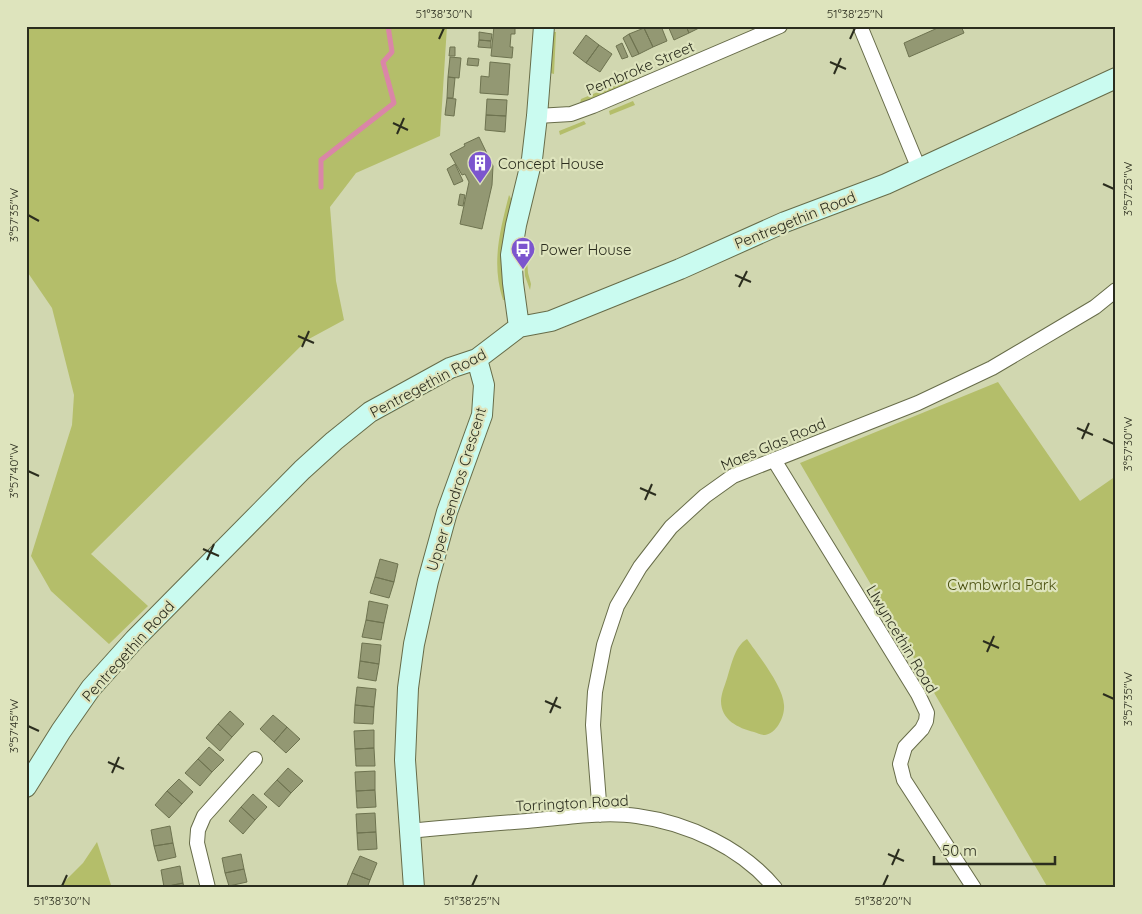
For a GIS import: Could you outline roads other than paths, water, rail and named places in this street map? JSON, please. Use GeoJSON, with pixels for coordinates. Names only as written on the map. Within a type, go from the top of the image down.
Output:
{"type":"FeatureCollection","features":[{"type":"Feature","properties":{"kind":"street"},"geometry":{"type":"LineString","coordinates":[[519,327],[511,255],[516,225],[532,159],[544,26]]}},
{"type":"Feature","properties":{"kind":"street","name":"Pembroke Street"},"geometry":{"type":"LineString","coordinates":[[537,116],[571,114],[593,106],[780,26]]}},
{"type":"Feature","properties":{"kind":"street"},"geometry":{"type":"LineString","coordinates":[[860,26],[920,170]]}},
{"type":"Feature","properties":{"kind":"street","name":"Pentregethin Road"},"geometry":{"type":"LineString","coordinates":[[26,787],[91,688],[134,639],[302,470],[370,412],[450,368],[477,359],[519,327],[551,321],[785,222],[920,170],[1116,78]]}},
{"type":"Feature","properties":{"kind":"street","name":"Maes Glas Road"},"geometry":{"type":"LineString","coordinates":[[600,815],[593,726],[595,692],[604,645],[617,606],[640,567],[671,527],[706,496],[733,476],[918,403],[992,368],[1095,307],[1116,290]]}},
{"type":"Feature","properties":{"kind":"street","name":"Upper Gendros Crescent"},"geometry":{"type":"LineString","coordinates":[[414,888],[405,760],[408,688],[414,644],[428,581],[447,512],[482,415],[484,385],[477,359]]}},
{"type":"Feature","properties":{"kind":"street","name":"Llwyncethin Road"},"geometry":{"type":"LineString","coordinates":[[774,460],[918,694],[926,713],[926,721],[905,747],[900,764],[904,780],[974,888]]}},
{"type":"Feature","properties":{"kind":"street"},"geometry":{"type":"LineString","coordinates":[[208,888],[197,843],[198,830],[204,816],[256,759]]}},
{"type":"Feature","properties":{"kind":"street","name":"Torrington Road"},"geometry":{"type":"LineString","coordinates":[[410,831],[600,815],[637,816],[672,823],[708,836],[748,861],[775,888]]}},
{"type":"Feature","properties":{"kind":"waterway"},"geometry":{"type":"LineString","coordinates":[[321,187],[321,160],[394,103],[383,62],[392,52],[388,26]]}},
{"type":"Feature","properties":{"kind":"place","name":"Concept House"},"geometry":{"type":"Point","coordinates":[480,184]}},
{"type":"Feature","properties":{"kind":"place","name":"Power House"},"geometry":{"type":"Point","coordinates":[523,270]}},
{"type":"Feature","properties":{"kind":"park label","name":"Cwmbwrla Park"},"geometry":{"type":"Point","coordinates":[1002,584]}}]}
